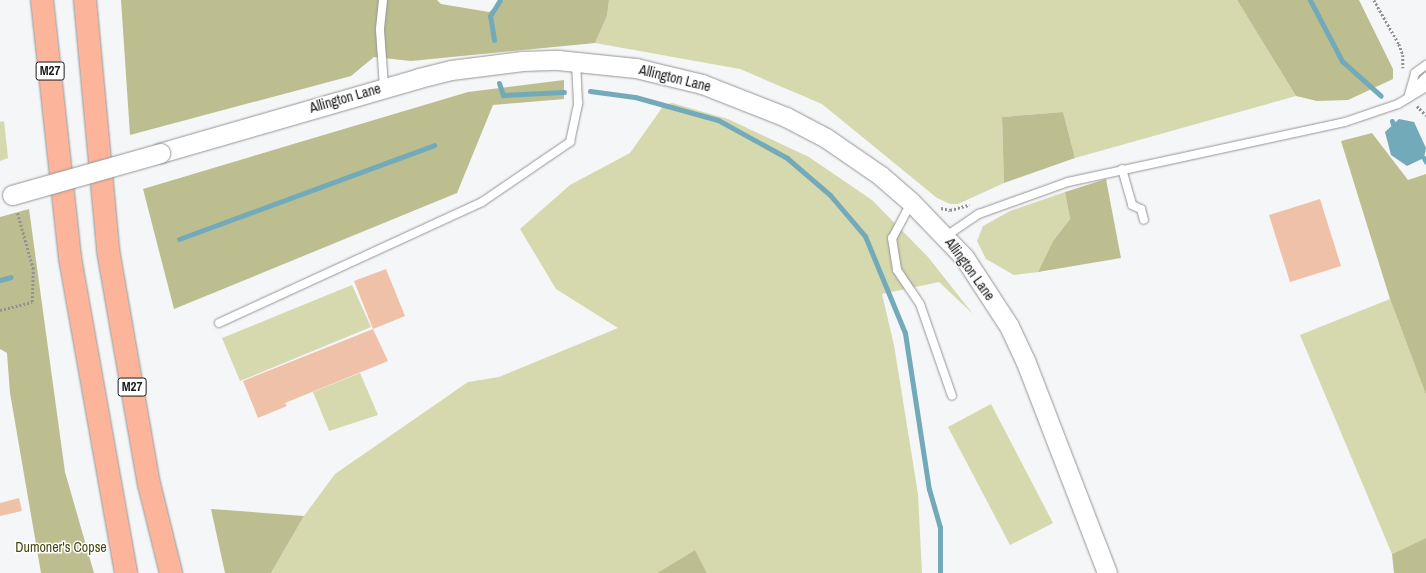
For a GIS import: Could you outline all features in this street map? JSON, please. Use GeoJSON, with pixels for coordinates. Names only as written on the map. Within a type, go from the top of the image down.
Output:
{"type":"FeatureCollection","features":[{"type":"Feature","properties":{"kind":"highway","name":"M27"},"geometry":{"type":"LineString","coordinates":[[42,0],[70,258],[126,573]]}},
{"type":"Feature","properties":{"kind":"highway","name":"M27"},"geometry":{"type":"LineString","coordinates":[[85,0],[108,250],[149,484],[171,573]]}},
{"type":"Feature","properties":{"kind":"street","name":"Allington Lane"},"geometry":{"type":"LineString","coordinates":[[6,196],[160,153],[384,87],[451,70],[484,65],[522,61],[576,61],[658,73],[741,97],[786,117],[826,138],[881,176],[911,202],[946,236],[986,290],[1009,326],[1022,353],[1107,573]]}},
{"type":"Feature","properties":{"kind":"lane"},"geometry":{"type":"LineString","coordinates":[[383,0],[380,30],[384,87]]}},
{"type":"Feature","properties":{"kind":"lane"},"geometry":{"type":"LineString","coordinates":[[219,324],[482,202],[570,142],[578,103],[576,61]]}},
{"type":"Feature","properties":{"kind":"lane"},"geometry":{"type":"LineString","coordinates":[[1408,98],[1415,73],[1426,65]]}},
{"type":"Feature","properties":{"kind":"lane"},"geometry":{"type":"LineString","coordinates":[[1408,98],[1418,82],[1426,77]]}},
{"type":"Feature","properties":{"kind":"lane"},"geometry":{"type":"LineString","coordinates":[[946,236],[979,214],[1030,194],[1122,169],[1316,129],[1378,112],[1408,98],[1426,87]]}},
{"type":"Feature","properties":{"kind":"lane"},"geometry":{"type":"LineString","coordinates":[[1122,169],[1132,205],[1141,209],[1144,220]]}},
{"type":"Feature","properties":{"kind":"lane"},"geometry":{"type":"LineString","coordinates":[[911,202],[892,238],[897,270],[920,304],[952,396]]}},
{"type":"Feature","properties":{"kind":"path"},"geometry":{"type":"LineString","coordinates":[[1374,0],[1399,44],[1403,55],[1403,71]]}},
{"type":"Feature","properties":{"kind":"path"},"geometry":{"type":"LineString","coordinates":[[935,204],[950,210],[974,203]]}},
{"type":"Feature","properties":{"kind":"path"},"geometry":{"type":"LineString","coordinates":[[0,310],[32,302],[33,269],[21,227]]}},
{"type":"Feature","properties":{"kind":"green space"},"geometry":{"type":"Polygon","coordinates":[[[121,0],[437,0],[441,4],[489,12],[504,0],[609,0],[607,16],[595,43],[411,61],[374,57],[351,76],[130,135],[121,0]]]}},
{"type":"Feature","properties":{"kind":"green space"},"geometry":{"type":"Polygon","coordinates":[[[609,0],[1237,0],[1296,96],[1075,158],[1063,112],[1002,117],[1004,183],[958,204],[950,204],[937,198],[822,104],[740,69],[595,43],[607,16],[609,0]]]}},
{"type":"Feature","properties":{"kind":"green space"},"geometry":{"type":"Polygon","coordinates":[[[1237,0],[1359,0],[1393,69],[1393,79],[1348,100],[1317,101],[1296,96],[1237,0]]]}},
{"type":"Feature","properties":{"kind":"green space"},"geometry":{"type":"Polygon","coordinates":[[[564,80],[564,99],[493,105],[457,193],[174,309],[143,189],[468,92],[564,80]]]}},
{"type":"Feature","properties":{"kind":"green space"},"geometry":{"type":"Polygon","coordinates":[[[672,103],[728,119],[809,157],[872,200],[928,257],[973,314],[939,282],[882,294],[894,345],[918,494],[922,573],[707,573],[695,550],[657,573],[271,573],[304,516],[335,474],[468,382],[499,377],[618,328],[556,289],[520,229],[570,185],[630,153],[664,105],[672,103]]]}},
{"type":"Feature","properties":{"kind":"green space"},"geometry":{"type":"Polygon","coordinates":[[[1063,112],[1075,158],[1004,183],[1002,117],[1063,112]]]}},
{"type":"Feature","properties":{"kind":"green space"},"geometry":{"type":"Polygon","coordinates":[[[4,121],[8,158],[0,161],[0,122],[4,121]]]}},
{"type":"Feature","properties":{"kind":"green space"},"geometry":{"type":"Polygon","coordinates":[[[1372,133],[1408,180],[1426,174],[1426,395],[1390,299],[1341,141],[1372,133]]]}},
{"type":"Feature","properties":{"kind":"green space"},"geometry":{"type":"Polygon","coordinates":[[[1106,179],[1121,258],[1038,272],[1053,241],[1070,219],[1065,192],[1106,179]]]}},
{"type":"Feature","properties":{"kind":"green space"},"geometry":{"type":"Polygon","coordinates":[[[1065,192],[1070,219],[1053,241],[1038,272],[1014,275],[986,259],[977,241],[983,226],[1010,211],[1065,192]]]}},
{"type":"Feature","properties":{"kind":"green space","name":"Dumoner's Copse"},"geometry":{"type":"Polygon","coordinates":[[[29,209],[65,472],[94,573],[41,573],[10,393],[7,353],[0,349],[0,217],[29,209]]]}},
{"type":"Feature","properties":{"kind":"green space"},"geometry":{"type":"Polygon","coordinates":[[[352,285],[371,327],[240,381],[222,338],[352,285]]]}},
{"type":"Feature","properties":{"kind":"green space"},"geometry":{"type":"Polygon","coordinates":[[[1390,299],[1426,395],[1426,538],[1392,554],[1300,335],[1390,299]]]}},
{"type":"Feature","properties":{"kind":"green space"},"geometry":{"type":"Polygon","coordinates":[[[360,373],[378,415],[329,431],[313,392],[360,373]]]}},
{"type":"Feature","properties":{"kind":"green space"},"geometry":{"type":"Polygon","coordinates":[[[991,404],[1053,523],[1010,545],[948,427],[991,404]]]}},
{"type":"Feature","properties":{"kind":"green space"},"geometry":{"type":"Polygon","coordinates":[[[211,509],[304,516],[271,573],[225,573],[211,509]]]}},
{"type":"Feature","properties":{"kind":"green space"},"geometry":{"type":"Polygon","coordinates":[[[1426,538],[1426,573],[1394,573],[1392,554],[1426,538]]]}},
{"type":"Feature","properties":{"kind":"green space"},"geometry":{"type":"Polygon","coordinates":[[[695,550],[707,573],[657,573],[695,550]]]}},
{"type":"Feature","properties":{"kind":"water"},"geometry":{"type":"Polygon","coordinates":[[[1399,119],[1414,122],[1426,148],[1424,158],[1407,166],[1391,155],[1385,132],[1399,119]]]}},
{"type":"Feature","properties":{"kind":"building"},"geometry":{"type":"Polygon","coordinates":[[[1320,199],[1341,266],[1290,282],[1269,215],[1320,199]]]}},
{"type":"Feature","properties":{"kind":"building"},"geometry":{"type":"Polygon","coordinates":[[[386,269],[405,316],[373,329],[354,281],[386,269]]]}},
{"type":"Feature","properties":{"kind":"building"},"geometry":{"type":"Polygon","coordinates":[[[373,329],[388,361],[285,403],[287,406],[258,418],[243,381],[373,329]]]}},
{"type":"Feature","properties":{"kind":"building"},"geometry":{"type":"Polygon","coordinates":[[[19,498],[22,511],[0,516],[0,503],[19,498]]]}},
{"type":"Feature","properties":{"kind":"waterway"},"geometry":{"type":"LineString","coordinates":[[494,40],[490,16],[500,0]]}},
{"type":"Feature","properties":{"kind":"waterway"},"geometry":{"type":"LineString","coordinates":[[1310,0],[1342,61],[1381,96]]}},
{"type":"Feature","properties":{"kind":"waterway"},"geometry":{"type":"LineString","coordinates":[[499,83],[503,95],[564,92]]}},
{"type":"Feature","properties":{"kind":"waterway"},"geometry":{"type":"LineString","coordinates":[[590,91],[635,97],[718,120],[787,158],[830,195],[865,236],[905,333],[929,489],[940,527],[940,573]]}},
{"type":"Feature","properties":{"kind":"waterway"},"geometry":{"type":"LineString","coordinates":[[179,239],[434,145]]}},
{"type":"Feature","properties":{"kind":"waterway"},"geometry":{"type":"LineString","coordinates":[[1424,158],[1426,162]]}},
{"type":"Feature","properties":{"kind":"waterway"},"geometry":{"type":"LineString","coordinates":[[0,280],[11,277]]}}]}
